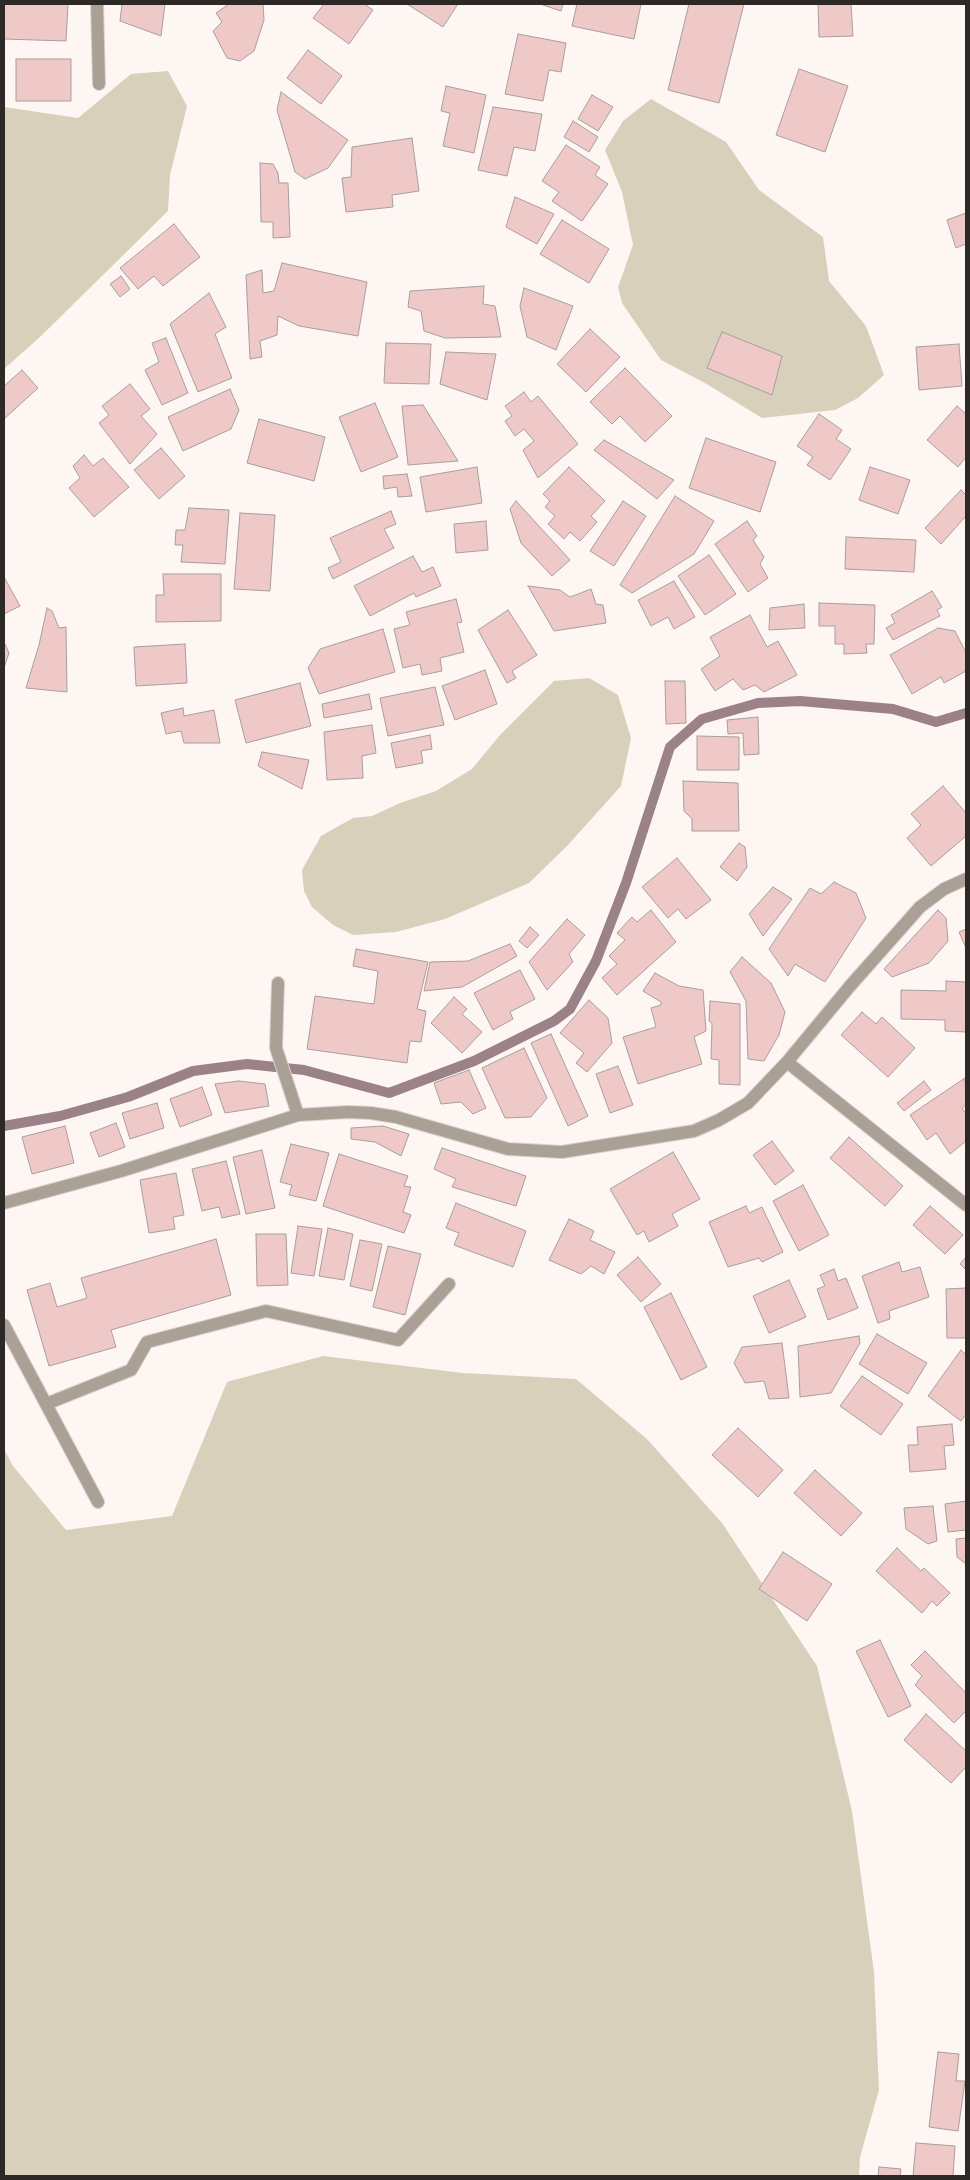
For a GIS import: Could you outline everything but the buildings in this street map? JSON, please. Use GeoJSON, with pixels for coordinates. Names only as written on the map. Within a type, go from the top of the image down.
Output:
{"type":"FeatureCollection","features":[{"type":"Feature","properties":{"kind":"street"},"geometry":{"type":"LineString","coordinates":[[97,4],[99,84]]}},
{"type":"Feature","properties":{"kind":"street"},"geometry":{"type":"LineString","coordinates":[[4,1203],[121,1170],[298,1115],[348,1112],[371,1113],[396,1117],[508,1149],[562,1152],[694,1131],[720,1120],[748,1103],[787,1062],[850,986],[920,907],[944,889],[966,879]]}},
{"type":"Feature","properties":{"kind":"street"},"geometry":{"type":"LineString","coordinates":[[278,983],[276,1048],[298,1115]]}},
{"type":"Feature","properties":{"kind":"street"},"geometry":{"type":"LineString","coordinates":[[787,1062],[966,1205]]}},
{"type":"Feature","properties":{"kind":"street"},"geometry":{"type":"LineString","coordinates":[[46,1404],[130,1370],[147,1342],[266,1311],[398,1340],[449,1284]]}},
{"type":"Feature","properties":{"kind":"street"},"geometry":{"type":"LineString","coordinates":[[4,1325],[98,1502]]}},
{"type":"Feature","properties":{"kind":"shaded area"},"geometry":{"type":"Polygon","coordinates":[[[168,71],[187,106],[170,175],[168,211],[40,337],[4,369],[4,107],[78,118],[131,74],[168,71]]]}},
{"type":"Feature","properties":{"kind":"shaded area"},"geometry":{"type":"Polygon","coordinates":[[[651,99],[726,142],[759,190],[823,237],[829,281],[866,326],[884,375],[858,398],[835,410],[762,418],[705,383],[661,360],[622,303],[618,287],[633,245],[622,192],[605,150],[623,121],[651,99]]]}},
{"type":"Feature","properties":{"kind":"shaded area"},"geometry":{"type":"Polygon","coordinates":[[[589,678],[618,695],[631,738],[621,786],[568,845],[529,883],[445,919],[396,932],[353,935],[333,925],[312,907],[304,891],[302,870],[321,836],[353,818],[372,816],[400,803],[436,791],[472,769],[500,735],[554,681],[589,678]]]}},
{"type":"Feature","properties":{"kind":"shaded area"},"geometry":{"type":"Polygon","coordinates":[[[323,1356],[463,1373],[576,1379],[647,1439],[722,1523],[817,1666],[852,1811],[874,1972],[879,2090],[860,2157],[859,2176],[4,2176],[4,1449],[13,1466],[66,1530],[172,1516],[227,1382],[323,1356]]]}},
{"type":"Feature","properties":{"kind":"waterway"},"geometry":{"type":"LineString","coordinates":[[4,1126],[60,1116],[128,1097],[193,1071],[247,1064],[304,1070],[389,1093],[474,1061],[554,1021],[570,1009],[596,961],[626,883],[670,747],[702,719],[758,703],[800,701],[893,709],[936,722],[966,713]]}}]}
